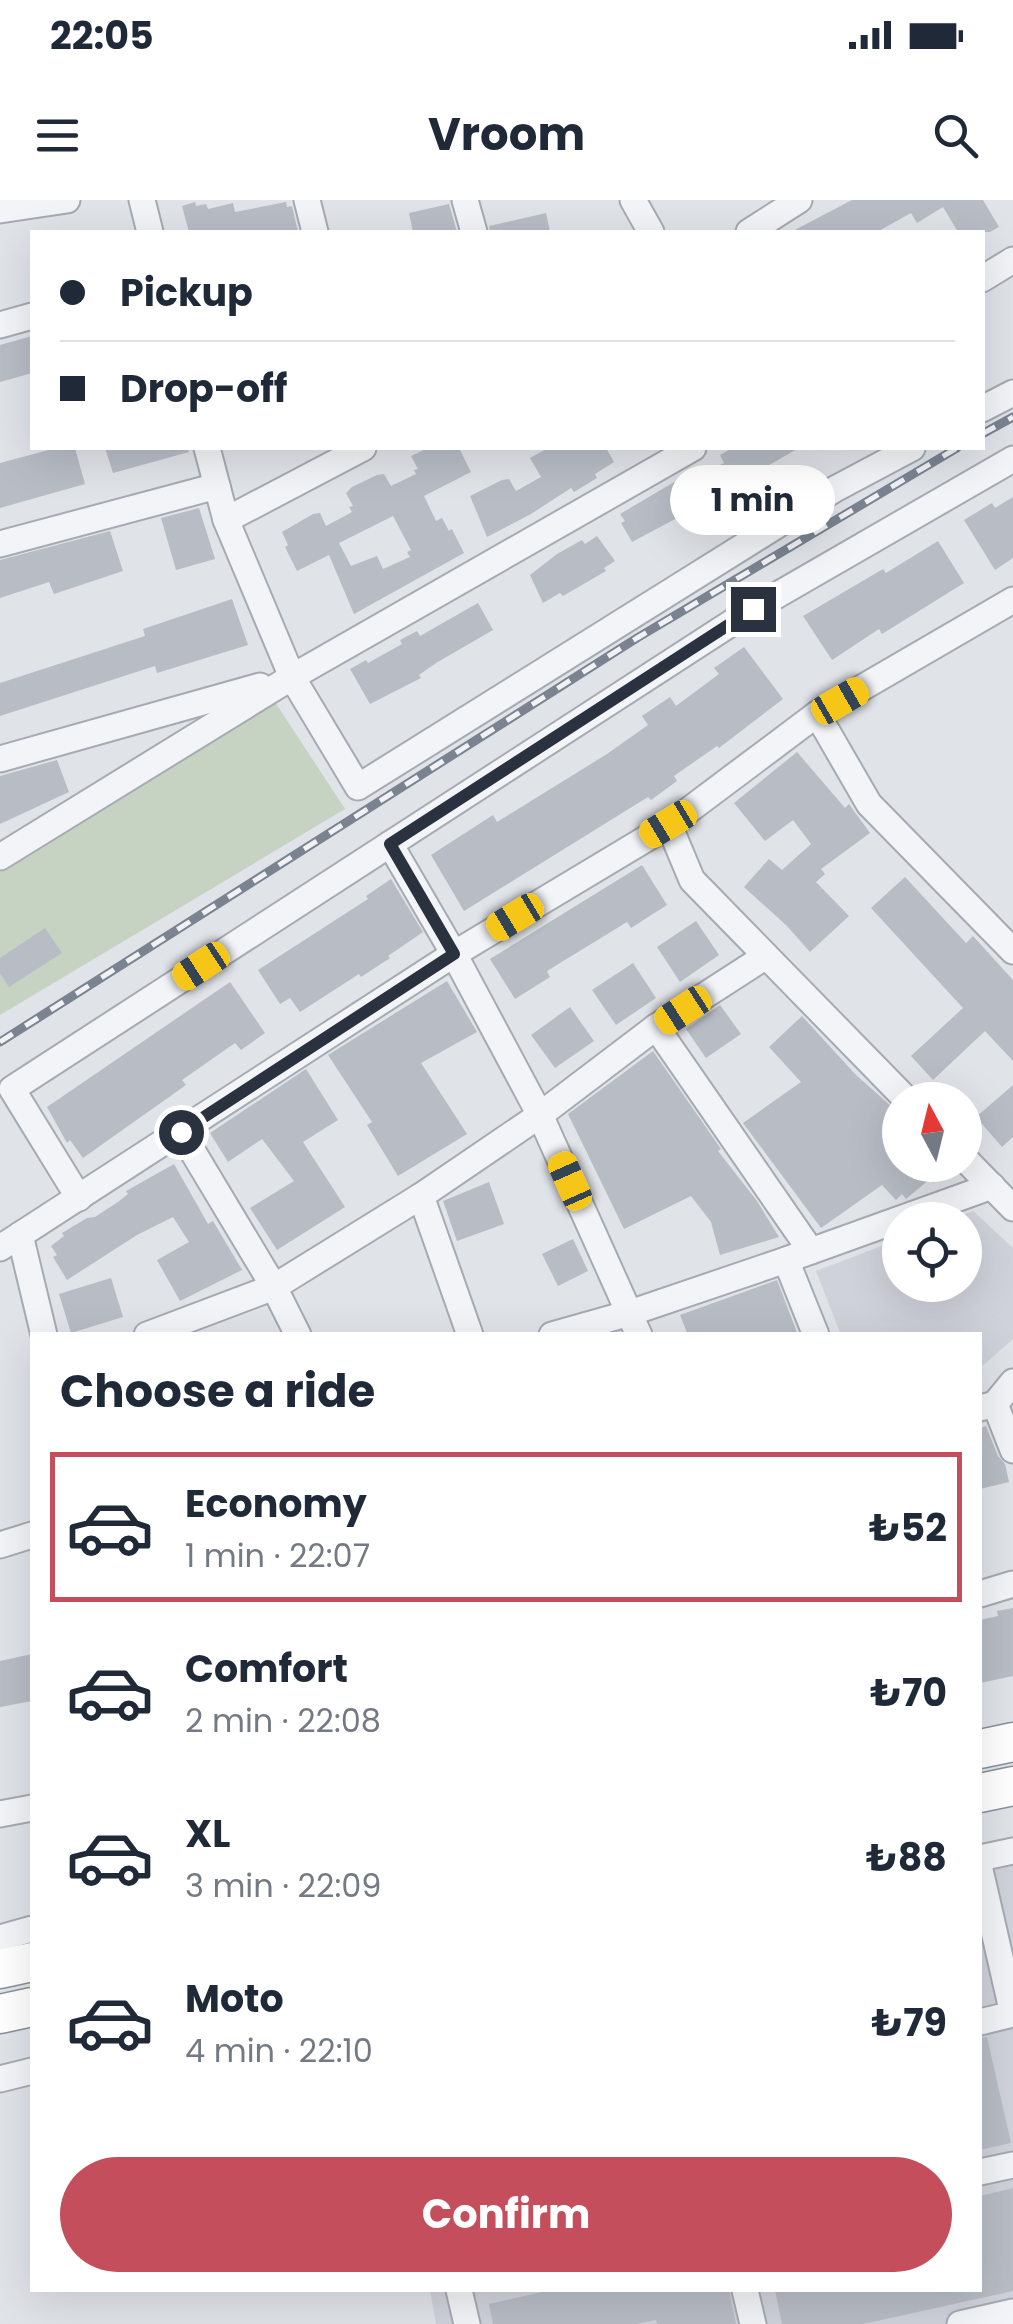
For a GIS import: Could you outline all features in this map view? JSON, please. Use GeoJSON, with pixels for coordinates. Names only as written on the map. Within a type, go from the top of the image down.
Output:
{"type":"FeatureCollection","features":[{"type":"Feature","properties":{"kind":"highway"},"geometry":{"type":"LineString","coordinates":[[982,1749],[1013,1742]]}},
{"type":"Feature","properties":{"kind":"highway"},"geometry":{"type":"LineString","coordinates":[[982,1793],[1013,1786]]}},
{"type":"Feature","properties":{"kind":"highway"},"geometry":{"type":"LineString","coordinates":[[0,1970],[30,1962]]}},
{"type":"Feature","properties":{"kind":"highway"},"geometry":{"type":"LineString","coordinates":[[0,2014],[30,2006]]}},
{"type":"Feature","properties":{"kind":"street"},"geometry":{"type":"LineString","coordinates":[[0,210],[66,200]]}},
{"type":"Feature","properties":{"kind":"street"},"geometry":{"type":"LineString","coordinates":[[142,200],[150,230]]}},
{"type":"Feature","properties":{"kind":"street"},"geometry":{"type":"LineString","coordinates":[[307,200],[314,230]]}},
{"type":"Feature","properties":{"kind":"street"},"geometry":{"type":"LineString","coordinates":[[465,200],[473,230]]}},
{"type":"Feature","properties":{"kind":"street"},"geometry":{"type":"LineString","coordinates":[[634,200],[650,230]]}},
{"type":"Feature","properties":{"kind":"street"},"geometry":{"type":"LineString","coordinates":[[752,230],[799,200]]}},
{"type":"Feature","properties":{"kind":"street"},"geometry":{"type":"LineString","coordinates":[[985,277],[1013,260]]}},
{"type":"Feature","properties":{"kind":"street"},"geometry":{"type":"LineString","coordinates":[[0,325],[30,317]]}},
{"type":"Feature","properties":{"kind":"street"},"geometry":{"type":"LineString","coordinates":[[985,408],[1013,393]]}},
{"type":"Feature","properties":{"kind":"street"},"geometry":{"type":"LineString","coordinates":[[208,450],[226,520],[292,677],[358,788],[836,489],[908,450]]}},
{"type":"Feature","properties":{"kind":"street"},"geometry":{"type":"LineString","coordinates":[[226,520],[359,450]]}},
{"type":"Feature","properties":{"kind":"street"},"geometry":{"type":"LineString","coordinates":[[0,857],[292,677],[689,450]]}},
{"type":"Feature","properties":{"kind":"street"},"geometry":{"type":"LineString","coordinates":[[79,1198],[12,1089],[753,609],[1013,460]]}},
{"type":"Feature","properties":{"kind":"street"},"geometry":{"type":"LineString","coordinates":[[0,544],[217,486]]}},
{"type":"Feature","properties":{"kind":"street"},"geometry":{"type":"LineString","coordinates":[[43,1332],[10,1242],[454,954],[668,824],[818,714],[1013,600]]}},
{"type":"Feature","properties":{"kind":"street"},"geometry":{"type":"LineString","coordinates":[[0,759],[292,677]]}},
{"type":"Feature","properties":{"kind":"street"},"geometry":{"type":"LineString","coordinates":[[818,714],[869,804],[1013,950]]}},
{"type":"Feature","properties":{"kind":"street"},"geometry":{"type":"LineString","coordinates":[[668,824],[692,880],[889,1082]]}},
{"type":"Feature","properties":{"kind":"street"},"geometry":{"type":"LineString","coordinates":[[390,844],[540,1115],[634,1324]]}},
{"type":"Feature","properties":{"kind":"street"},"geometry":{"type":"LineString","coordinates":[[155,1332],[274,1286],[421,1196],[540,1115],[656,1028],[766,956]]}},
{"type":"Feature","properties":{"kind":"street"},"geometry":{"type":"LineString","coordinates":[[656,1028],[798,1255],[815,1332]]}},
{"type":"Feature","properties":{"kind":"street"},"geometry":{"type":"LineString","coordinates":[[181,1132],[274,1286],[297,1332]]}},
{"type":"Feature","properties":{"kind":"street"},"geometry":{"type":"LineString","coordinates":[[982,1176],[1013,1208]]}},
{"type":"Feature","properties":{"kind":"street"},"geometry":{"type":"LineString","coordinates":[[574,1332],[634,1324],[798,1255],[992,1186]]}},
{"type":"Feature","properties":{"kind":"street"},"geometry":{"type":"LineString","coordinates":[[421,1196],[469,1332]]}},
{"type":"Feature","properties":{"kind":"street"},"geometry":{"type":"LineString","coordinates":[[1013,1382],[987,1406],[1013,1450]]}},
{"type":"Feature","properties":{"kind":"street"},"geometry":{"type":"LineString","coordinates":[[0,1545],[30,1537]]}},
{"type":"Feature","properties":{"kind":"street"},"geometry":{"type":"LineString","coordinates":[[982,1593],[1013,1584]]}},
{"type":"Feature","properties":{"kind":"street"},"geometry":{"type":"LineString","coordinates":[[0,1814],[30,1808]]}},
{"type":"Feature","properties":{"kind":"street"},"geometry":{"type":"LineString","coordinates":[[982,1858],[1013,1850]]}},
{"type":"Feature","properties":{"kind":"street"},"geometry":{"type":"LineString","coordinates":[[982,1879],[1013,2014],[982,2022]]}},
{"type":"Feature","properties":{"kind":"street"},"geometry":{"type":"LineString","coordinates":[[0,1938],[30,1930]]}},
{"type":"Feature","properties":{"kind":"street"},"geometry":{"type":"LineString","coordinates":[[0,2078],[30,2071]]}},
{"type":"Feature","properties":{"kind":"street"},"geometry":{"type":"LineString","coordinates":[[982,2172],[1013,2165]]}},
{"type":"Feature","properties":{"kind":"street"},"geometry":{"type":"LineString","coordinates":[[459,2292],[467,2324]]}},
{"type":"Feature","properties":{"kind":"street"},"geometry":{"type":"LineString","coordinates":[[745,2292],[753,2324]]}},
{"type":"Feature","properties":{"kind":"street"},"geometry":{"type":"LineString","coordinates":[[960,2324],[1013,2312]]}},
{"type":"Feature","properties":{"kind":"shaded area"},"geometry":{"type":"Polygon","coordinates":[[[982,1219],[1013,1248],[1013,1339],[982,1366],[982,1332],[840,1332],[816,1271],[882,1246],[882,1302],[982,1302],[982,1219]]]}},
{"type":"Feature","properties":{"kind":"shaded area"},"geometry":{"type":"Polygon","coordinates":[[[1013,1841],[1013,2324],[436,2324],[430,2292],[982,2292],[982,1848],[1013,1841]]]}},
{"type":"Feature","properties":{"kind":"green space"},"geometry":{"type":"Polygon","coordinates":[[[275,702],[345,809],[0,1015],[0,872],[275,702]]]}},
{"type":"Feature","properties":{"kind":"building"},"geometry":{"type":"Polygon","coordinates":[[[852,200],[983,200],[999,227],[990,232],[957,230],[943,207],[917,223],[911,213],[881,230],[795,230],[852,200]]]}},
{"type":"Feature","properties":{"kind":"building"},"geometry":{"type":"Polygon","coordinates":[[[195,202],[196,206],[206,204],[208,209],[233,203],[235,212],[286,202],[287,207],[292,206],[298,230],[188,230],[182,206],[195,202]]]}},
{"type":"Feature","properties":{"kind":"building"},"geometry":{"type":"Polygon","coordinates":[[[449,204],[456,230],[413,230],[409,213],[449,204]]]}},
{"type":"Feature","properties":{"kind":"building"},"geometry":{"type":"Polygon","coordinates":[[[546,213],[550,230],[490,230],[489,226],[546,213]]]}},
{"type":"Feature","properties":{"kind":"building"},"geometry":{"type":"Polygon","coordinates":[[[30,337],[30,374],[0,382],[0,345],[30,337]]]}},
{"type":"Feature","properties":{"kind":"building"},"geometry":{"type":"Polygon","coordinates":[[[49,450],[76,450],[85,484],[0,508],[0,463],[49,450]]]}},
{"type":"Feature","properties":{"kind":"building"},"geometry":{"type":"Polygon","coordinates":[[[106,450],[188,450],[189,452],[113,473],[106,450]]]}},
{"type":"Feature","properties":{"kind":"building"},"geometry":{"type":"Polygon","coordinates":[[[424,450],[460,450],[471,472],[424,496],[436,521],[442,518],[449,531],[452,529],[464,553],[354,614],[329,555],[297,571],[282,532],[320,513],[326,526],[352,512],[346,493],[352,487],[384,474],[391,486],[416,474],[414,470],[418,469],[411,456],[424,450]],[[393,516],[339,543],[351,566],[377,556],[383,569],[410,557],[407,552],[411,550],[393,516]]]}},
{"type":"Feature","properties":{"kind":"building"},"geometry":{"type":"Polygon","coordinates":[[[544,450],[607,450],[614,462],[574,492],[571,488],[487,537],[470,496],[502,480],[509,479],[516,491],[541,477],[530,458],[544,450]]]}},
{"type":"Feature","properties":{"kind":"building"},"geometry":{"type":"Polygon","coordinates":[[[729,450],[795,450],[731,483],[720,465],[724,463],[720,455],[729,450]]]}},
{"type":"Feature","properties":{"kind":"building"},"geometry":{"type":"Polygon","coordinates":[[[681,478],[685,486],[689,483],[699,502],[692,510],[632,542],[620,514],[681,478]]]}},
{"type":"Feature","properties":{"kind":"building"},"geometry":{"type":"Polygon","coordinates":[[[1013,497],[1013,558],[995,570],[964,520],[992,503],[995,508],[1013,497]]]}},
{"type":"Feature","properties":{"kind":"building"},"geometry":{"type":"Polygon","coordinates":[[[199,508],[215,559],[176,570],[161,518],[199,508]]]}},
{"type":"Feature","properties":{"kind":"building"},"geometry":{"type":"Polygon","coordinates":[[[110,531],[123,571],[54,594],[49,582],[0,598],[0,560],[110,531]]]}},
{"type":"Feature","properties":{"kind":"building"},"geometry":{"type":"Polygon","coordinates":[[[597,536],[615,561],[604,568],[606,571],[543,603],[530,575],[557,554],[597,536]]]}},
{"type":"Feature","properties":{"kind":"building"},"geometry":{"type":"Polygon","coordinates":[[[938,541],[964,583],[882,634],[879,629],[832,660],[803,616],[938,541]]]}},
{"type":"Feature","properties":{"kind":"building"},"geometry":{"type":"Polygon","coordinates":[[[232,599],[248,645],[157,673],[155,666],[0,716],[0,683],[145,636],[143,629],[232,599]]]}},
{"type":"Feature","properties":{"kind":"building"},"geometry":{"type":"Polygon","coordinates":[[[478,603],[493,630],[436,663],[419,675],[421,678],[370,704],[350,669],[402,644],[400,640],[417,631],[420,636],[478,603]]]}},
{"type":"Feature","properties":{"kind":"building"},"geometry":{"type":"Polygon","coordinates":[[[744,647],[783,699],[719,748],[674,776],[677,781],[651,800],[648,797],[464,911],[431,855],[493,815],[497,822],[607,754],[648,725],[642,716],[670,697],[676,706],[719,674],[714,668],[744,647]]]}},
{"type":"Feature","properties":{"kind":"building"},"geometry":{"type":"Polygon","coordinates":[[[797,752],[845,808],[849,804],[870,833],[821,869],[825,874],[816,882],[849,916],[810,952],[744,887],[769,859],[782,870],[811,844],[793,820],[765,841],[734,803],[797,752]]]}},
{"type":"Feature","properties":{"kind":"building"},"geometry":{"type":"Polygon","coordinates":[[[57,760],[69,792],[0,824],[0,776],[57,760]]]}},
{"type":"Feature","properties":{"kind":"building"},"geometry":{"type":"Polygon","coordinates":[[[642,865],[667,905],[631,928],[627,922],[547,971],[550,977],[515,999],[490,959],[642,865]]]}},
{"type":"Feature","properties":{"kind":"building"},"geometry":{"type":"Polygon","coordinates":[[[905,877],[966,943],[973,936],[1013,980],[1013,1061],[985,1031],[933,1080],[911,1056],[963,1008],[871,908],[905,877]]]}},
{"type":"Feature","properties":{"kind":"building"},"geometry":{"type":"Polygon","coordinates":[[[391,879],[423,932],[361,977],[359,974],[300,1012],[290,998],[280,1004],[258,970],[368,899],[366,896],[391,879]]]}},
{"type":"Feature","properties":{"kind":"building"},"geometry":{"type":"Polygon","coordinates":[[[696,921],[719,955],[680,982],[657,947],[696,921]]]}},
{"type":"Feature","properties":{"kind":"building"},"geometry":{"type":"Polygon","coordinates":[[[45,928],[62,953],[9,987],[0,973],[0,958],[45,928]]]}},
{"type":"Feature","properties":{"kind":"building"},"geometry":{"type":"Polygon","coordinates":[[[633,963],[656,998],[616,1025],[592,990],[633,963]]]}},
{"type":"Feature","properties":{"kind":"building"},"geometry":{"type":"Polygon","coordinates":[[[447,981],[477,1032],[421,1063],[467,1134],[398,1176],[367,1125],[372,1122],[328,1055],[447,981]]]}},
{"type":"Feature","properties":{"kind":"building"},"geometry":{"type":"Polygon","coordinates":[[[230,982],[265,1033],[241,1050],[235,1043],[182,1080],[186,1085],[83,1158],[70,1140],[67,1143],[47,1107],[230,982]]]}},
{"type":"Feature","properties":{"kind":"building"},"geometry":{"type":"Polygon","coordinates":[[[720,1005],[741,1034],[706,1058],[686,1029],[720,1005]]]}},
{"type":"Feature","properties":{"kind":"building"},"geometry":{"type":"Polygon","coordinates":[[[570,1007],[594,1041],[555,1068],[531,1035],[570,1007]]]}},
{"type":"Feature","properties":{"kind":"building"},"geometry":{"type":"Polygon","coordinates":[[[802,1016],[882,1098],[882,1182],[926,1182],[906,1199],[902,1194],[896,1200],[882,1185],[821,1228],[743,1123],[801,1082],[769,1047],[802,1016]]]}},
{"type":"Feature","properties":{"kind":"building"},"geometry":{"type":"Polygon","coordinates":[[[653,1051],[779,1237],[720,1255],[711,1222],[691,1196],[624,1229],[568,1114],[653,1051]]]}},
{"type":"Feature","properties":{"kind":"building"},"geometry":{"type":"Polygon","coordinates":[[[306,1069],[338,1120],[303,1142],[345,1207],[277,1250],[250,1208],[294,1181],[262,1139],[228,1162],[210,1133],[306,1069]]]}},
{"type":"Feature","properties":{"kind":"building"},"geometry":{"type":"Polygon","coordinates":[[[1013,1085],[1013,1137],[1002,1147],[982,1124],[982,1112],[1013,1085]]]}},
{"type":"Feature","properties":{"kind":"building"},"geometry":{"type":"Polygon","coordinates":[[[174,1164],[208,1224],[213,1221],[242,1270],[180,1301],[157,1260],[189,1242],[173,1217],[67,1280],[51,1246],[64,1236],[62,1233],[95,1217],[128,1194],[126,1191],[174,1164]]]}},
{"type":"Feature","properties":{"kind":"building"},"geometry":{"type":"Polygon","coordinates":[[[489,1182],[504,1224],[457,1241],[443,1201],[489,1182]]]}},
{"type":"Feature","properties":{"kind":"building"},"geometry":{"type":"Polygon","coordinates":[[[573,1239],[588,1271],[558,1286],[542,1254],[573,1239]]]}},
{"type":"Feature","properties":{"kind":"building"},"geometry":{"type":"Polygon","coordinates":[[[111,1278],[123,1317],[71,1332],[59,1294],[111,1278]]]}},
{"type":"Feature","properties":{"kind":"building"},"geometry":{"type":"Polygon","coordinates":[[[777,1280],[797,1332],[687,1332],[680,1315],[777,1280]]]}},
{"type":"Feature","properties":{"kind":"building"},"geometry":{"type":"Polygon","coordinates":[[[986,1426],[1005,1464],[1009,1482],[982,1489],[982,1427],[986,1426]]]}},
{"type":"Feature","properties":{"kind":"building"},"geometry":{"type":"Polygon","coordinates":[[[1013,1608],[1013,1676],[982,1683],[982,1620],[998,1616],[997,1611],[1013,1608]]]}},
{"type":"Feature","properties":{"kind":"building"},"geometry":{"type":"Polygon","coordinates":[[[30,1654],[30,1701],[0,1707],[0,1661],[30,1654]]]}},
{"type":"Feature","properties":{"kind":"building"},"geometry":{"type":"Polygon","coordinates":[[[987,2037],[1011,2143],[982,2150],[982,2038],[987,2037]]]}},
{"type":"Feature","properties":{"kind":"building"},"geometry":{"type":"Polygon","coordinates":[[[1013,2188],[1013,2291],[863,2324],[782,2324],[775,2292],[982,2292],[982,2196],[1013,2188]]]}},
{"type":"Feature","properties":{"kind":"building"},"geometry":{"type":"Polygon","coordinates":[[[542,2292],[729,2292],[736,2324],[657,2324],[656,2320],[637,2324],[493,2324],[489,2304],[542,2292]]]}},
{"type":"Feature","properties":{"kind":"railway"},"geometry":{"type":"LineString","coordinates":[[985,432],[1013,417]]}},
{"type":"Feature","properties":{"kind":"railway"},"geometry":{"type":"LineString","coordinates":[[0,1042],[637,638],[954,450]]}},
{"type":"Feature","properties":{"kind":"route"},"geometry":{"type":"LineString","coordinates":[[181,1132],[454,954],[390,844],[753,609]]}}]}
